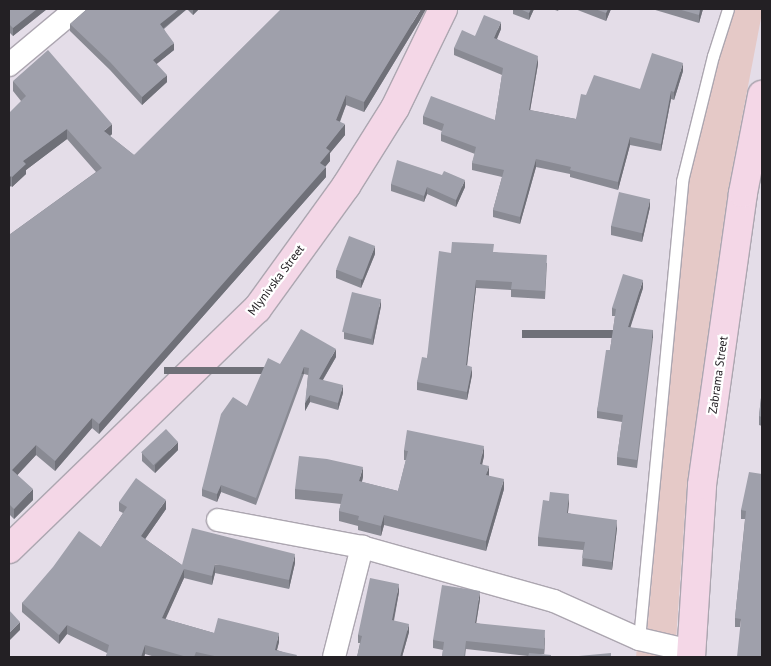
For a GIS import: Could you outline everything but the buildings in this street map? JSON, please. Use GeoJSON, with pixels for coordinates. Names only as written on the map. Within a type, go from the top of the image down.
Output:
{"type":"FeatureCollection","features":[{"type":"Feature","properties":{"kind":"main road","name":"Mlynivska Street"},"geometry":{"type":"LineString","coordinates":[[9,548],[256,309],[346,186],[394,108],[443,9]]}},
{"type":"Feature","properties":{"kind":"main road","name":"Zabrama Street"},"geometry":{"type":"LineString","coordinates":[[691,654],[702,486],[743,193],[762,95]]}},
{"type":"Feature","properties":{"kind":"street"},"geometry":{"type":"LineString","coordinates":[[9,65],[76,9]]}},
{"type":"Feature","properties":{"kind":"street"},"geometry":{"type":"LineString","coordinates":[[218,520],[362,547],[554,601],[639,639],[691,654]]}},
{"type":"Feature","properties":{"kind":"street"},"geometry":{"type":"LineString","coordinates":[[334,657],[362,547]]}},
{"type":"Feature","properties":{"kind":"lane"},"geometry":{"type":"LineString","coordinates":[[639,639],[682,181],[712,56],[728,9]]}},
{"type":"Feature","properties":{"kind":"shaded area"},"geometry":{"type":"Polygon","coordinates":[[[735,9],[762,9],[762,13],[728,191],[687,484],[676,640],[647,633],[688,182],[719,58],[735,9]]]}},
{"type":"Feature","properties":{"kind":"shaded area"},"geometry":{"type":"Polygon","coordinates":[[[637,647],[675,657],[636,657],[637,647]]]}}]}
